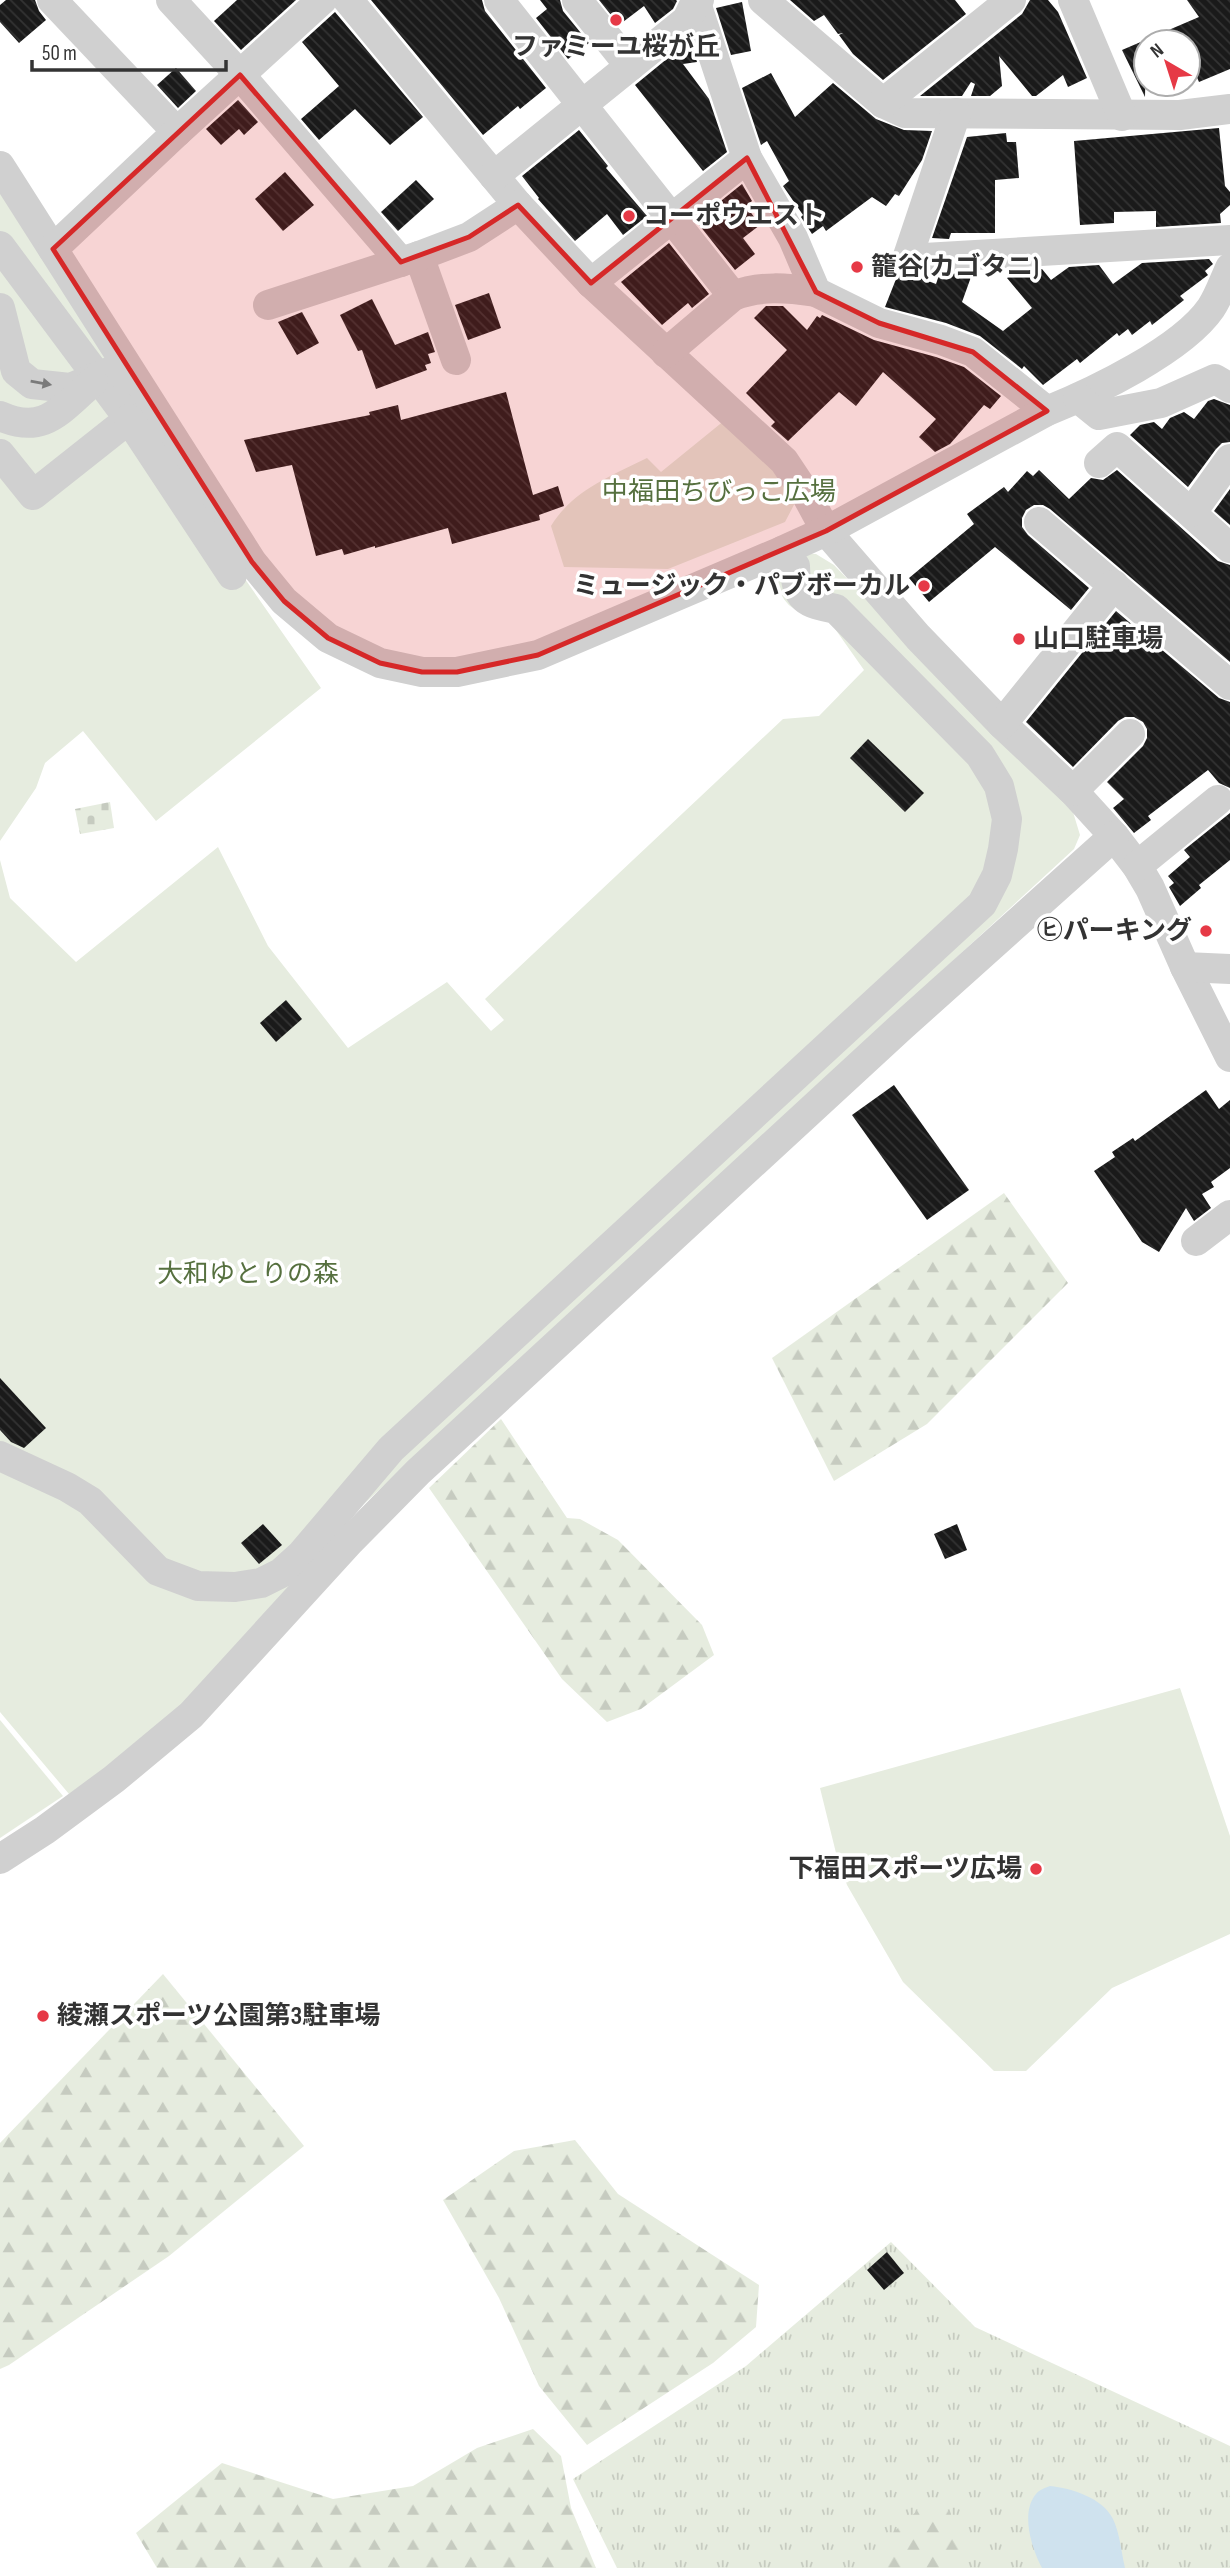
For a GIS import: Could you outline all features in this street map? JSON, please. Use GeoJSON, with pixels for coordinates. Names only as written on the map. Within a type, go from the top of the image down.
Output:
{"type":"FeatureCollection","features":[{"type":"Feature","properties":{"kind":"street"},"geometry":{"type":"LineString","coordinates":[[52,0],[177,132]]}},
{"type":"Feature","properties":{"kind":"street"},"geometry":{"type":"LineString","coordinates":[[171,0],[410,259],[456,360]]}},
{"type":"Feature","properties":{"kind":"street"},"geometry":{"type":"LineString","coordinates":[[53,249],[322,0]]}},
{"type":"Feature","properties":{"kind":"street"},"geometry":{"type":"LineString","coordinates":[[348,0],[519,205],[590,282],[784,461],[826,531],[918,637],[1002,724],[1073,791],[1114,836],[1150,888],[1185,967],[1230,1057]]}},
{"type":"Feature","properties":{"kind":"street"},"geometry":{"type":"LineString","coordinates":[[499,0],[733,296]]}},
{"type":"Feature","properties":{"kind":"street"},"geometry":{"type":"LineString","coordinates":[[577,0],[630,66]]}},
{"type":"Feature","properties":{"kind":"street"},"geometry":{"type":"LineString","coordinates":[[494,176],[687,20],[696,0]]}},
{"type":"Feature","properties":{"kind":"street"},"geometry":{"type":"LineString","coordinates":[[696,0],[747,158],[793,239],[816,292]]}},
{"type":"Feature","properties":{"kind":"street"},"geometry":{"type":"LineString","coordinates":[[763,0],[883,103],[905,113],[1180,116],[1230,109]]}},
{"type":"Feature","properties":{"kind":"street"},"geometry":{"type":"LineString","coordinates":[[1073,0],[1122,116]]}},
{"type":"Feature","properties":{"kind":"street"},"geometry":{"type":"LineString","coordinates":[[883,103],[992,6]]}},
{"type":"Feature","properties":{"kind":"street"},"geometry":{"type":"LineString","coordinates":[[956,113],[907,259],[1230,240]]}},
{"type":"Feature","properties":{"kind":"street"},"geometry":{"type":"LineString","coordinates":[[590,282],[747,158]]}},
{"type":"Feature","properties":{"kind":"street"},"geometry":{"type":"LineString","coordinates":[[0,166],[252,562],[284,601],[328,638],[380,663],[422,673],[457,672],[538,655],[826,531],[1171,347],[1211,308],[1230,268]]}},
{"type":"Feature","properties":{"kind":"street"},"geometry":{"type":"LineString","coordinates":[[268,305],[469,237],[519,205]]}},
{"type":"Feature","properties":{"kind":"street"},"geometry":{"type":"LineString","coordinates":[[0,246],[129,419],[232,575]]}},
{"type":"Feature","properties":{"kind":"street"},"geometry":{"type":"LineString","coordinates":[[666,353],[733,296],[747,290],[783,288],[816,292],[879,323],[973,352],[1047,411]]}},
{"type":"Feature","properties":{"kind":"street"},"geometry":{"type":"LineString","coordinates":[[0,308],[16,371],[32,384],[70,388],[126,364]]}},
{"type":"Feature","properties":{"kind":"street"},"geometry":{"type":"LineString","coordinates":[[0,416],[18,424],[45,422],[99,377]]}},
{"type":"Feature","properties":{"kind":"street"},"geometry":{"type":"LineString","coordinates":[[1078,398],[1099,415],[1161,403],[1215,379],[1230,388]]}},
{"type":"Feature","properties":{"kind":"street"},"geometry":{"type":"LineString","coordinates":[[2,464],[33,495],[129,419]]}},
{"type":"Feature","properties":{"kind":"street"},"geometry":{"type":"LineString","coordinates":[[1099,463],[1117,447],[1230,548]]}},
{"type":"Feature","properties":{"kind":"street"},"geometry":{"type":"LineString","coordinates":[[1192,512],[1230,459]]}},
{"type":"Feature","properties":{"kind":"street"},"geometry":{"type":"LineString","coordinates":[[1039,522],[1230,685]]}},
{"type":"Feature","properties":{"kind":"street"},"geometry":{"type":"LineString","coordinates":[[0,1456],[67,1487],[90,1501],[158,1571],[198,1586],[235,1587],[261,1583],[281,1573],[300,1555],[391,1449],[982,904],[998,876],[1003,849],[1007,819],[999,786],[980,755],[836,609],[809,604],[796,588],[795,566],[782,551]]}},
{"type":"Feature","properties":{"kind":"street"},"geometry":{"type":"LineString","coordinates":[[1002,724],[1114,585]]}},
{"type":"Feature","properties":{"kind":"street"},"geometry":{"type":"LineString","coordinates":[[1073,791],[1130,734]]}},
{"type":"Feature","properties":{"kind":"street"},"geometry":{"type":"LineString","coordinates":[[1137,866],[1217,800]]}},
{"type":"Feature","properties":{"kind":"street"},"geometry":{"type":"LineString","coordinates":[[0,1859],[45,1830],[114,1779],[191,1715],[349,1541],[418,1472],[901,1027],[1114,836]]}},
{"type":"Feature","properties":{"kind":"street"},"geometry":{"type":"LineString","coordinates":[[1185,967],[1230,969]]}},
{"type":"Feature","properties":{"kind":"street"},"geometry":{"type":"LineString","coordinates":[[1196,1241],[1230,1214]]}},
{"type":"Feature","properties":{"kind":"highlighted area"},"geometry":{"type":"Polygon","coordinates":[[[240,75],[401,262],[469,237],[518,205],[591,283],[747,158],[816,292],[879,323],[973,352],[1047,411],[826,531],[538,655],[457,672],[422,672],[380,663],[328,638],[284,601],[252,562],[53,249],[240,75]]]}},
{"type":"Feature","properties":{"kind":"green space"},"geometry":{"type":"Polygon","coordinates":[[[0,191],[238,569],[321,688],[156,821],[83,731],[45,763],[36,788],[0,841],[0,191]]]}},
{"type":"Feature","properties":{"kind":"green space","name":"中福田ちびっこ広場"},"geometry":{"type":"Polygon","coordinates":[[[725,420],[771,465],[797,499],[785,522],[668,569],[564,567],[551,526],[570,503],[594,485],[647,458],[661,472],[725,420]]]}},
{"type":"Feature","properties":{"kind":"green space","name":"大和ゆとりの森"},"geometry":{"type":"Polygon","coordinates":[[[800,553],[816,554],[834,565],[1073,812],[1080,835],[1074,849],[352,1515],[203,1686],[126,1755],[69,1794],[0,1712],[0,860],[10,898],[76,962],[218,847],[268,946],[348,1048],[447,982],[491,1031],[504,1020],[485,999],[783,719],[819,716],[864,670],[826,616],[794,609],[780,592],[777,582],[786,564],[800,553]]]}},
{"type":"Feature","properties":{"kind":"green space"},"geometry":{"type":"Polygon","coordinates":[[[110,802],[114,828],[80,834],[75,809],[110,802]]]}},
{"type":"Feature","properties":{"kind":"green space"},"geometry":{"type":"Polygon","coordinates":[[[1004,1193],[1068,1283],[927,1424],[834,1481],[772,1358],[1004,1193]]]}},
{"type":"Feature","properties":{"kind":"green space"},"geometry":{"type":"Polygon","coordinates":[[[501,1419],[567,1518],[580,1519],[618,1540],[702,1625],[714,1655],[641,1709],[607,1722],[562,1679],[429,1488],[501,1419]]]}},
{"type":"Feature","properties":{"kind":"green space","name":"下福田スポーツ広場"},"geometry":{"type":"Polygon","coordinates":[[[1180,1688],[1230,1836],[1230,1934],[1112,1988],[1026,2071],[994,2071],[903,1982],[847,1885],[820,1788],[1180,1688]]]}},
{"type":"Feature","properties":{"kind":"green space"},"geometry":{"type":"Polygon","coordinates":[[[0,1720],[63,1796],[0,1838],[0,1720]]]}},
{"type":"Feature","properties":{"kind":"green space"},"geometry":{"type":"Polygon","coordinates":[[[163,1974],[304,2146],[169,2256],[0,2369],[0,2143],[163,1974]]]}},
{"type":"Feature","properties":{"kind":"green space"},"geometry":{"type":"Polygon","coordinates":[[[575,2140],[618,2194],[759,2285],[756,2327],[713,2363],[587,2445],[539,2386],[499,2298],[443,2200],[514,2151],[575,2140]]]}},
{"type":"Feature","properties":{"kind":"green space"},"geometry":{"type":"Polygon","coordinates":[[[891,2242],[975,2327],[1230,2446],[1230,2568],[617,2568],[573,2479],[746,2366],[891,2242]]]}},
{"type":"Feature","properties":{"kind":"green space"},"geometry":{"type":"Polygon","coordinates":[[[533,2429],[561,2456],[571,2508],[596,2568],[157,2568],[136,2533],[222,2463],[333,2499],[413,2486],[477,2448],[533,2429]]]}},
{"type":"Feature","properties":{"kind":"green space"},"geometry":{"type":"Polygon","coordinates":[[[918,2510],[949,2511],[966,2544],[963,2568],[877,2568],[888,2537],[918,2510]]]}},
{"type":"Feature","properties":{"kind":"water"},"geometry":{"type":"Polygon","coordinates":[[[1050,2486],[1086,2495],[1102,2505],[1113,2519],[1125,2568],[1042,2568],[1031,2541],[1028,2521],[1031,2502],[1036,2494],[1050,2486]]]}},
{"type":"Feature","properties":{"kind":"building"},"geometry":{"type":"Polygon","coordinates":[[[6,0],[35,0],[46,20],[19,43],[0,22],[0,5],[6,0]]]}},
{"type":"Feature","properties":{"kind":"building"},"geometry":{"type":"Polygon","coordinates":[[[237,0],[296,0],[241,50],[214,21],[237,0]]]}},
{"type":"Feature","properties":{"kind":"building"},"geometry":{"type":"Polygon","coordinates":[[[371,0],[482,0],[485,11],[546,88],[520,109],[518,106],[483,135],[371,0]]]}},
{"type":"Feature","properties":{"kind":"building"},"geometry":{"type":"Polygon","coordinates":[[[540,0],[560,0],[563,11],[589,43],[568,59],[536,18],[547,9],[540,0]]]}},
{"type":"Feature","properties":{"kind":"building"},"geometry":{"type":"Polygon","coordinates":[[[599,0],[677,1],[673,9],[655,23],[644,6],[619,25],[599,0]]]}},
{"type":"Feature","properties":{"kind":"building"},"geometry":{"type":"Polygon","coordinates":[[[790,0],[955,0],[966,14],[883,80],[853,54],[839,35],[843,33],[838,34],[824,15],[814,21],[790,0]]]}},
{"type":"Feature","properties":{"kind":"building"},"geometry":{"type":"Polygon","coordinates":[[[1030,0],[1048,0],[1058,12],[1087,78],[1068,87],[1063,75],[1036,96],[1032,96],[999,56],[1002,86],[990,96],[971,96],[975,84],[971,82],[962,96],[920,96],[1022,14],[1030,0]]]}},
{"type":"Feature","properties":{"kind":"building"},"geometry":{"type":"Polygon","coordinates":[[[1187,0],[1230,0],[1230,69],[1202,81],[1202,28],[1173,28],[1199,17],[1187,0]]]}},
{"type":"Feature","properties":{"kind":"building"},"geometry":{"type":"Polygon","coordinates":[[[742,2],[751,51],[731,55],[716,8],[742,2]]]}},
{"type":"Feature","properties":{"kind":"building"},"geometry":{"type":"Polygon","coordinates":[[[335,12],[423,117],[390,145],[355,109],[319,140],[301,119],[339,86],[302,42],[335,12]]]}},
{"type":"Feature","properties":{"kind":"building"},"geometry":{"type":"Polygon","coordinates":[[[690,40],[697,62],[683,64],[709,99],[727,152],[703,171],[635,85],[690,40]]]}},
{"type":"Feature","properties":{"kind":"building"},"geometry":{"type":"Polygon","coordinates":[[[1132,46],[1132,70],[1122,50],[1132,46]]]}},
{"type":"Feature","properties":{"kind":"building"},"geometry":{"type":"Polygon","coordinates":[[[176,68],[196,91],[178,108],[157,85],[176,68]]]}},
{"type":"Feature","properties":{"kind":"building"},"geometry":{"type":"Polygon","coordinates":[[[771,73],[795,117],[833,83],[876,119],[904,130],[932,131],[922,160],[899,196],[895,194],[886,206],[872,197],[826,231],[823,226],[812,234],[801,217],[803,215],[783,186],[789,181],[767,141],[761,145],[742,88],[771,73]]]}},
{"type":"Feature","properties":{"kind":"building"},"geometry":{"type":"Polygon","coordinates":[[[238,100],[258,122],[244,135],[239,129],[221,145],[206,129],[238,100]]]}},
{"type":"Feature","properties":{"kind":"building"},"geometry":{"type":"Polygon","coordinates":[[[1219,128],[1225,186],[1230,192],[1230,205],[1220,214],[1221,223],[1156,227],[1156,211],[1114,212],[1114,223],[1080,225],[1074,141],[1219,128]]]}},
{"type":"Feature","properties":{"kind":"building"},"geometry":{"type":"Polygon","coordinates":[[[579,130],[608,166],[606,168],[647,216],[623,235],[607,214],[575,241],[538,199],[522,176],[579,130]]]}},
{"type":"Feature","properties":{"kind":"building"},"geometry":{"type":"Polygon","coordinates":[[[1006,133],[1007,142],[1016,142],[1019,178],[995,180],[995,233],[951,233],[949,239],[932,238],[967,137],[1006,133]]]}},
{"type":"Feature","properties":{"kind":"building"},"geometry":{"type":"Polygon","coordinates":[[[285,172],[314,205],[283,231],[255,199],[285,172]]]}},
{"type":"Feature","properties":{"kind":"building"},"geometry":{"type":"Polygon","coordinates":[[[416,180],[434,199],[398,231],[381,212],[416,180]]]}},
{"type":"Feature","properties":{"kind":"building"},"geometry":{"type":"Polygon","coordinates":[[[742,184],[752,201],[746,206],[760,225],[743,238],[755,254],[735,270],[696,221],[742,184]]]}},
{"type":"Feature","properties":{"kind":"building"},"geometry":{"type":"Polygon","coordinates":[[[669,243],[709,294],[692,308],[688,303],[662,325],[621,282],[669,243]]]}},
{"type":"Feature","properties":{"kind":"building"},"geometry":{"type":"Polygon","coordinates":[[[1209,259],[1213,264],[1205,271],[1208,275],[1180,296],[1184,300],[1152,325],[1150,321],[1132,335],[1128,329],[1119,336],[1117,333],[1080,363],[1077,359],[1043,385],[1024,366],[1022,369],[980,336],[946,323],[885,307],[898,274],[915,276],[936,284],[939,275],[961,273],[971,277],[962,302],[1003,331],[1032,308],[1007,278],[1017,270],[1042,269],[1051,280],[1069,267],[1099,265],[1113,284],[1142,263],[1209,259]]]}},
{"type":"Feature","properties":{"kind":"building"},"geometry":{"type":"Polygon","coordinates":[[[489,293],[501,328],[468,340],[455,305],[489,293]]]}},
{"type":"Feature","properties":{"kind":"building"},"geometry":{"type":"Polygon","coordinates":[[[372,299],[395,345],[428,332],[435,352],[428,354],[431,363],[425,365],[427,370],[376,389],[362,350],[358,351],[340,315],[372,299]]]}},
{"type":"Feature","properties":{"kind":"building"},"geometry":{"type":"Polygon","coordinates":[[[766,306],[783,306],[807,330],[817,316],[820,318],[822,315],[874,340],[964,367],[1001,396],[990,409],[984,405],[950,444],[935,452],[919,437],[936,419],[883,372],[856,406],[839,392],[788,441],[771,426],[775,422],[746,393],[787,350],[754,318],[766,306]]]}},
{"type":"Feature","properties":{"kind":"building"},"geometry":{"type":"Polygon","coordinates":[[[302,312],[319,343],[297,355],[278,322],[302,312]]]}},
{"type":"Feature","properties":{"kind":"building"},"geometry":{"type":"Polygon","coordinates":[[[506,392],[533,495],[558,486],[564,506],[539,515],[540,520],[452,544],[448,528],[344,555],[342,549],[316,556],[292,465],[256,472],[244,440],[370,415],[369,412],[398,405],[401,420],[506,392]]]}},
{"type":"Feature","properties":{"kind":"building"},"geometry":{"type":"Polygon","coordinates":[[[1214,399],[1230,405],[1230,442],[1222,443],[1216,449],[1188,487],[1130,435],[1140,425],[1154,422],[1162,429],[1170,418],[1184,412],[1194,419],[1208,401],[1214,399]]]}},
{"type":"Feature","properties":{"kind":"building"},"geometry":{"type":"Polygon","coordinates":[[[1039,470],[1069,499],[1091,478],[1103,480],[1117,470],[1218,561],[1230,565],[1230,662],[1043,505],[1034,505],[1026,510],[1022,527],[1089,588],[1071,610],[995,547],[929,602],[909,578],[974,524],[967,514],[1004,487],[1008,492],[1027,471],[1033,476],[1039,470]]]}},
{"type":"Feature","properties":{"kind":"building"},"geometry":{"type":"Polygon","coordinates":[[[1230,489],[1230,525],[1214,511],[1230,489]]]}},
{"type":"Feature","properties":{"kind":"building"},"geometry":{"type":"Polygon","coordinates":[[[1116,611],[1219,698],[1230,702],[1230,788],[1219,783],[1208,770],[1148,816],[1151,820],[1134,833],[1113,808],[1124,799],[1107,782],[1143,746],[1147,729],[1143,722],[1134,717],[1125,717],[1118,721],[1073,767],[1026,722],[1116,611]]]}},
{"type":"Feature","properties":{"kind":"building"},"geometry":{"type":"Polygon","coordinates":[[[868,739],[924,793],[905,812],[850,758],[868,739]]]}},
{"type":"Feature","properties":{"kind":"building"},"geometry":{"type":"Polygon","coordinates":[[[1230,813],[1230,860],[1199,885],[1201,888],[1180,906],[1169,887],[1174,883],[1168,876],[1190,857],[1184,850],[1230,813]]]}},
{"type":"Feature","properties":{"kind":"building"},"geometry":{"type":"Polygon","coordinates":[[[286,1000],[302,1019],[276,1042],[260,1023],[286,1000]]]}},
{"type":"Feature","properties":{"kind":"building"},"geometry":{"type":"Polygon","coordinates":[[[894,1085],[969,1190],[927,1220],[852,1115],[894,1085]]]}},
{"type":"Feature","properties":{"kind":"building"},"geometry":{"type":"Polygon","coordinates":[[[1206,1090],[1219,1109],[1230,1100],[1230,1168],[1211,1182],[1214,1187],[1202,1194],[1211,1208],[1194,1221],[1186,1208],[1159,1252],[1142,1242],[1094,1171],[1115,1157],[1112,1152],[1133,1138],[1135,1141],[1206,1090]]]}},
{"type":"Feature","properties":{"kind":"building"},"geometry":{"type":"Polygon","coordinates":[[[0,1378],[46,1428],[24,1448],[11,1442],[0,1430],[0,1378]]]}},
{"type":"Feature","properties":{"kind":"building"},"geometry":{"type":"Polygon","coordinates":[[[263,1524],[282,1545],[259,1564],[241,1543],[263,1524]]]}},
{"type":"Feature","properties":{"kind":"building"},"geometry":{"type":"Polygon","coordinates":[[[957,1524],[967,1550],[945,1559],[934,1534],[957,1524]]]}},
{"type":"Feature","properties":{"kind":"building"},"geometry":{"type":"Polygon","coordinates":[[[887,2252],[904,2273],[884,2290],[867,2270],[887,2252]]]}},
{"type":"Feature","properties":{"kind":"place","name":"ファミーユ桜が丘"},"geometry":{"type":"Point","coordinates":[616,20]}},
{"type":"Feature","properties":{"kind":"place","name":"コーポウエスト"},"geometry":{"type":"Point","coordinates":[629,216]}},
{"type":"Feature","properties":{"kind":"place","name":"籠谷(カゴタニ)"},"geometry":{"type":"Point","coordinates":[857,267]}},
{"type":"Feature","properties":{"kind":"place","name":"ミュージック・パブボーカル"},"geometry":{"type":"Point","coordinates":[924,586]}},
{"type":"Feature","properties":{"kind":"place","name":"山口駐車場"},"geometry":{"type":"Point","coordinates":[1019,639]}},
{"type":"Feature","properties":{"kind":"place","name":"㋪パーキング"},"geometry":{"type":"Point","coordinates":[1206,931]}},
{"type":"Feature","properties":{"kind":"place","name":"下福田スポーツ広場"},"geometry":{"type":"Point","coordinates":[1036,1869]}},
{"type":"Feature","properties":{"kind":"place","name":"綾瀬スポーツ公園第3駐車場"},"geometry":{"type":"Point","coordinates":[43,2016]}}]}
